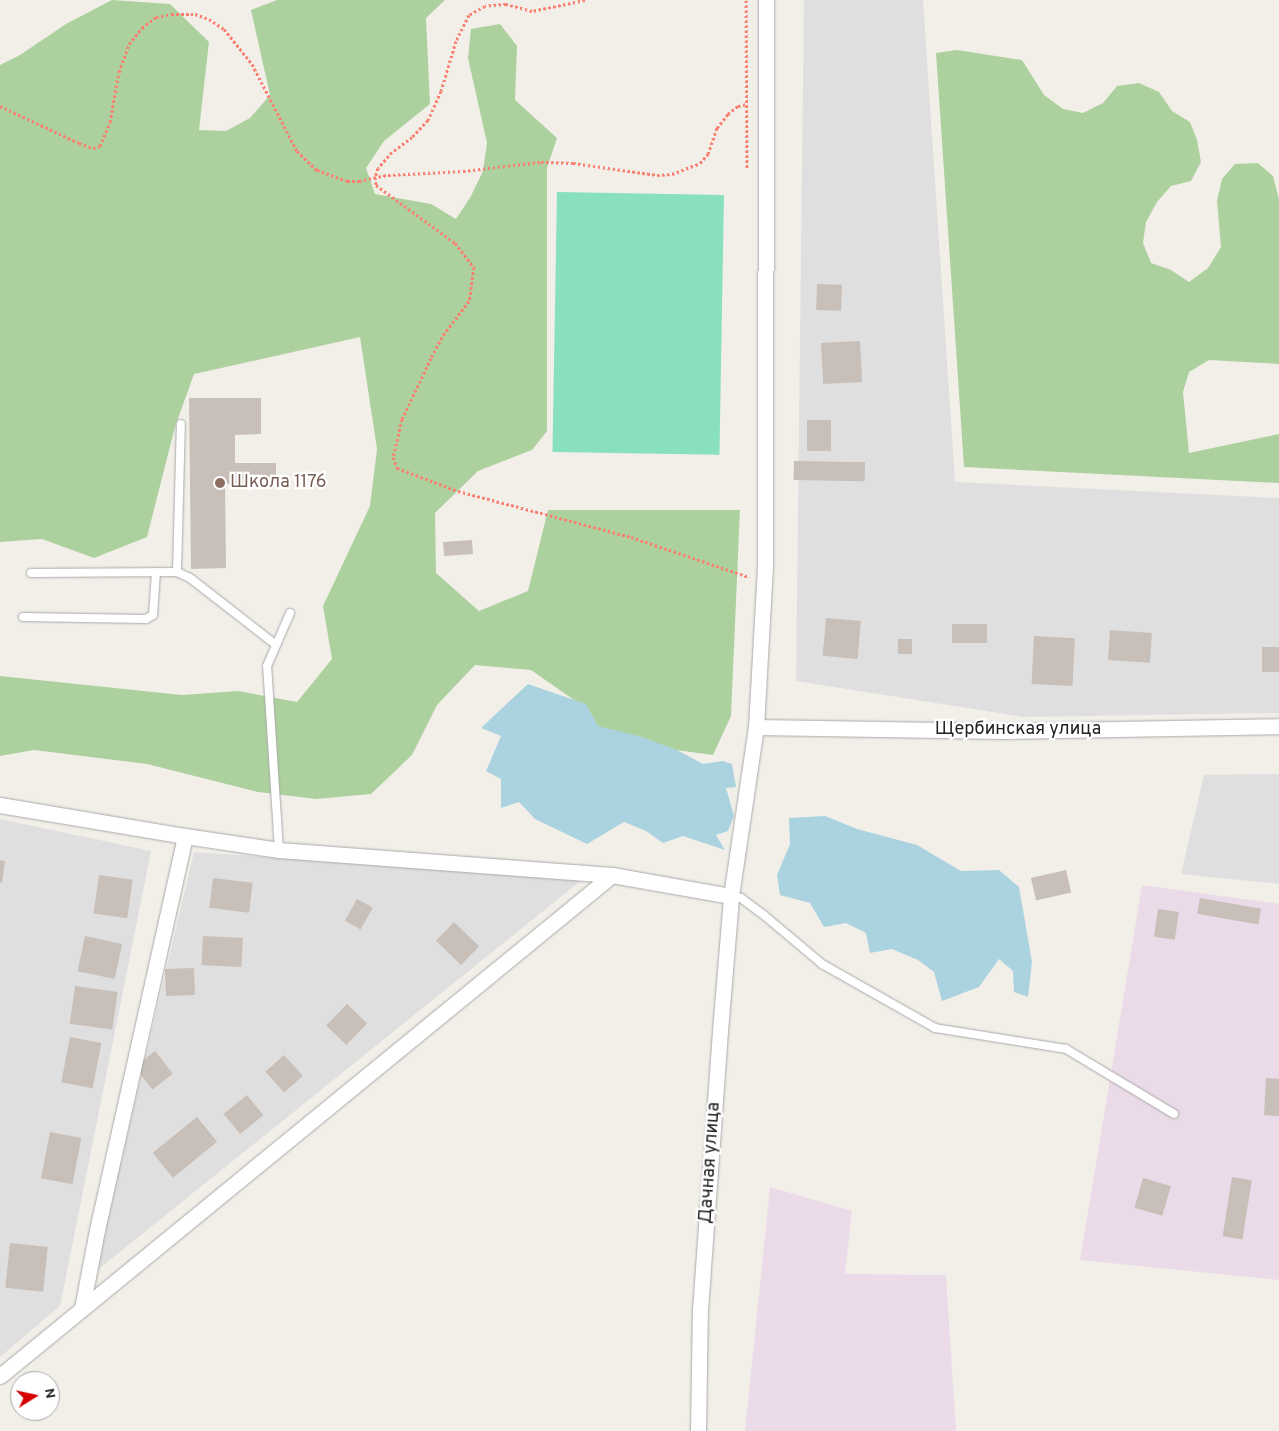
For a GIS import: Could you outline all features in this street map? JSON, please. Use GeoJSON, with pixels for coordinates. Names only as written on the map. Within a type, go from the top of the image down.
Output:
{"type":"FeatureCollection","features":[{"type":"Feature","properties":{"kind":"street","name":"Дачная улица"},"geometry":{"type":"LineString","coordinates":[[698,1431],[700,1310],[732,896],[756,727],[765,567],[766,0]]}},
{"type":"Feature","properties":{"kind":"street","name":"Щербинская улица"},"geometry":{"type":"LineString","coordinates":[[756,727],[1004,731],[1279,726]]}},
{"type":"Feature","properties":{"kind":"street"},"geometry":{"type":"LineString","coordinates":[[0,805],[279,850],[612,875],[732,896]]}},
{"type":"Feature","properties":{"kind":"street"},"geometry":{"type":"LineString","coordinates":[[82,1308],[97,1230],[185,836]]}},
{"type":"Feature","properties":{"kind":"street"},"geometry":{"type":"LineString","coordinates":[[0,1376],[612,875]]}},
{"type":"Feature","properties":{"kind":"lane"},"geometry":{"type":"LineString","coordinates":[[177,572],[181,424]]}},
{"type":"Feature","properties":{"kind":"lane"},"geometry":{"type":"LineString","coordinates":[[23,617],[146,619],[153,614],[156,572]]}},
{"type":"Feature","properties":{"kind":"lane"},"geometry":{"type":"LineString","coordinates":[[31,573],[177,572],[190,578],[276,645]]}},
{"type":"Feature","properties":{"kind":"lane"},"geometry":{"type":"LineString","coordinates":[[279,850],[267,666],[290,613]]}},
{"type":"Feature","properties":{"kind":"lane"},"geometry":{"type":"LineString","coordinates":[[732,896],[741,898],[765,916],[822,964],[935,1028],[1066,1049],[1174,1114]]}},
{"type":"Feature","properties":{"kind":"path"},"geometry":{"type":"LineString","coordinates":[[584,0],[532,11],[506,4],[485,6],[469,15],[456,40],[441,91],[428,120],[412,137],[392,152],[378,168],[375,178],[376,184],[454,243],[474,267],[469,301],[442,336],[402,419],[393,457],[397,468],[458,491],[632,537],[750,577]]}},
{"type":"Feature","properties":{"kind":"path"},"geometry":{"type":"LineString","coordinates":[[0,106],[79,143],[93,148],[100,146],[110,122],[120,72],[129,44],[142,28],[156,17],[171,14],[195,14],[208,19],[224,29],[252,64],[296,151],[317,170],[347,182],[388,175],[463,171],[541,162],[573,163],[657,175],[672,174],[700,163],[708,154],[717,128],[728,114],[738,106],[747,104]]}},
{"type":"Feature","properties":{"kind":"shaded area"},"geometry":{"type":"Polygon","coordinates":[[[804,0],[923,0],[955,482],[1279,498],[1279,713],[1024,717],[796,681],[804,0]]]}},
{"type":"Feature","properties":{"kind":"shaded area"},"geometry":{"type":"Polygon","coordinates":[[[1279,774],[1279,884],[1181,874],[1204,775],[1279,774]]]}},
{"type":"Feature","properties":{"kind":"shaded area"},"geometry":{"type":"Polygon","coordinates":[[[0,819],[151,851],[60,1306],[0,1357],[0,819]]]}},
{"type":"Feature","properties":{"kind":"shaded area"},"geometry":{"type":"Polygon","coordinates":[[[194,852],[583,879],[95,1272],[194,852]]]}},
{"type":"Feature","properties":{"kind":"shaded area"},"geometry":{"type":"Polygon","coordinates":[[[1142,885],[1279,904],[1279,1280],[1080,1260],[1142,885]]]}},
{"type":"Feature","properties":{"kind":"shaded area"},"geometry":{"type":"Polygon","coordinates":[[[770,1187],[852,1211],[845,1274],[946,1275],[956,1431],[745,1431],[770,1187]]]}},
{"type":"Feature","properties":{"kind":"green space"},"geometry":{"type":"Polygon","coordinates":[[[112,0],[170,4],[209,42],[199,130],[226,131],[250,118],[270,95],[251,10],[277,0],[445,0],[426,18],[430,104],[384,141],[366,168],[375,194],[431,204],[456,219],[471,196],[483,171],[487,143],[468,58],[471,29],[500,24],[517,46],[515,100],[557,138],[547,168],[547,431],[532,450],[478,471],[435,513],[436,573],[479,611],[528,591],[548,510],[740,510],[731,716],[713,755],[638,745],[585,730],[574,700],[531,670],[475,665],[437,705],[412,755],[371,794],[316,799],[258,792],[147,764],[34,750],[0,756],[0,676],[182,695],[238,691],[297,702],[332,659],[323,606],[370,506],[377,449],[360,337],[194,374],[175,427],[147,537],[94,558],[42,539],[0,542],[0,65],[20,55],[66,24],[112,0]]]}},
{"type":"Feature","properties":{"kind":"green space"},"geometry":{"type":"Polygon","coordinates":[[[957,50],[1022,60],[1044,95],[1063,109],[1083,113],[1103,103],[1117,86],[1139,83],[1159,92],[1172,111],[1190,122],[1197,140],[1201,162],[1191,181],[1171,186],[1157,202],[1146,222],[1143,243],[1151,263],[1171,270],[1189,282],[1208,268],[1221,247],[1217,201],[1222,179],[1235,164],[1258,163],[1273,176],[1279,199],[1279,364],[1209,360],[1189,372],[1183,392],[1189,453],[1279,434],[1279,483],[964,467],[936,53],[957,50]]]}},
{"type":"Feature","properties":{"kind":"green space"},"geometry":{"type":"Polygon","coordinates":[[[557,192],[724,195],[719,455],[552,452],[557,192]]]}},
{"type":"Feature","properties":{"kind":"water"},"geometry":{"type":"Polygon","coordinates":[[[528,684],[586,704],[598,726],[639,736],[677,750],[703,764],[723,761],[732,764],[736,787],[726,788],[734,816],[728,831],[716,835],[725,850],[683,836],[663,843],[646,831],[624,822],[587,844],[535,819],[519,802],[501,808],[501,779],[486,771],[501,736],[481,728],[528,684]]]}},
{"type":"Feature","properties":{"kind":"water"},"geometry":{"type":"Polygon","coordinates":[[[825,816],[857,829],[917,845],[961,871],[999,870],[1019,887],[1032,962],[1028,997],[1014,992],[1013,971],[999,959],[979,987],[942,1001],[934,972],[918,960],[892,949],[870,953],[866,933],[846,923],[824,927],[810,903],[780,895],[777,875],[790,844],[789,818],[825,816]]]}},
{"type":"Feature","properties":{"kind":"building"},"geometry":{"type":"Polygon","coordinates":[[[817,284],[842,285],[841,311],[816,310],[817,284]]]}},
{"type":"Feature","properties":{"kind":"building"},"geometry":{"type":"Polygon","coordinates":[[[860,341],[862,382],[823,384],[821,343],[860,341]]]}},
{"type":"Feature","properties":{"kind":"building","name":"Школа 1176"},"geometry":{"type":"Polygon","coordinates":[[[189,398],[261,398],[261,434],[235,435],[235,463],[276,463],[276,483],[225,484],[226,568],[191,569],[189,398]]]}},
{"type":"Feature","properties":{"kind":"building"},"geometry":{"type":"Polygon","coordinates":[[[807,420],[831,420],[831,451],[807,451],[807,420]]]}},
{"type":"Feature","properties":{"kind":"building"},"geometry":{"type":"Polygon","coordinates":[[[794,461],[865,462],[865,481],[794,480],[794,461]]]}},
{"type":"Feature","properties":{"kind":"building"},"geometry":{"type":"Polygon","coordinates":[[[472,540],[473,554],[444,556],[443,542],[472,540]]]}},
{"type":"Feature","properties":{"kind":"building"},"geometry":{"type":"Polygon","coordinates":[[[826,618],[861,621],[858,659],[823,656],[826,618]]]}},
{"type":"Feature","properties":{"kind":"building"},"geometry":{"type":"Polygon","coordinates":[[[952,624],[987,624],[987,643],[952,643],[952,624]]]}},
{"type":"Feature","properties":{"kind":"building"},"geometry":{"type":"Polygon","coordinates":[[[1110,630],[1152,633],[1150,663],[1108,660],[1110,630]]]}},
{"type":"Feature","properties":{"kind":"building"},"geometry":{"type":"Polygon","coordinates":[[[1034,636],[1075,638],[1072,686],[1031,684],[1034,636]]]}},
{"type":"Feature","properties":{"kind":"building"},"geometry":{"type":"Polygon","coordinates":[[[898,639],[912,639],[912,654],[898,654],[898,639]]]}},
{"type":"Feature","properties":{"kind":"building"},"geometry":{"type":"Polygon","coordinates":[[[1262,647],[1279,647],[1279,672],[1262,672],[1262,647]]]}},
{"type":"Feature","properties":{"kind":"building"},"geometry":{"type":"Polygon","coordinates":[[[0,860],[5,861],[2,883],[0,882],[0,860]]]}},
{"type":"Feature","properties":{"kind":"building"},"geometry":{"type":"Polygon","coordinates":[[[1066,870],[1071,892],[1036,901],[1031,878],[1066,870]]]}},
{"type":"Feature","properties":{"kind":"building"},"geometry":{"type":"Polygon","coordinates":[[[99,875],[133,880],[127,918],[94,914],[99,875]]]}},
{"type":"Feature","properties":{"kind":"building"},"geometry":{"type":"Polygon","coordinates":[[[213,878],[253,883],[249,913],[209,908],[213,878]]]}},
{"type":"Feature","properties":{"kind":"building"},"geometry":{"type":"Polygon","coordinates":[[[1200,898],[1261,909],[1258,925],[1197,914],[1200,898]]]}},
{"type":"Feature","properties":{"kind":"building"},"geometry":{"type":"Polygon","coordinates":[[[357,899],[373,908],[361,930],[345,921],[357,899]]]}},
{"type":"Feature","properties":{"kind":"building"},"geometry":{"type":"Polygon","coordinates":[[[1158,909],[1179,912],[1175,940],[1154,937],[1158,909]]]}},
{"type":"Feature","properties":{"kind":"building"},"geometry":{"type":"Polygon","coordinates":[[[454,922],[479,946],[461,965],[436,941],[454,922]]]}},
{"type":"Feature","properties":{"kind":"building"},"geometry":{"type":"Polygon","coordinates":[[[85,936],[122,944],[115,979],[78,971],[85,936]]]}},
{"type":"Feature","properties":{"kind":"building"},"geometry":{"type":"Polygon","coordinates":[[[203,936],[243,938],[241,967],[201,965],[203,936]]]}},
{"type":"Feature","properties":{"kind":"building"},"geometry":{"type":"Polygon","coordinates":[[[194,968],[195,995],[166,996],[165,969],[194,968]]]}},
{"type":"Feature","properties":{"kind":"building"},"geometry":{"type":"Polygon","coordinates":[[[75,986],[118,992],[112,1030],[70,1024],[75,986]]]}},
{"type":"Feature","properties":{"kind":"building"},"geometry":{"type":"Polygon","coordinates":[[[347,1004],[367,1023],[346,1045],[326,1026],[347,1004]]]}},
{"type":"Feature","properties":{"kind":"building"},"geometry":{"type":"Polygon","coordinates":[[[70,1037],[101,1043],[93,1088],[61,1082],[70,1037]]]}},
{"type":"Feature","properties":{"kind":"building"},"geometry":{"type":"Polygon","coordinates":[[[155,1051],[173,1074],[152,1090],[135,1067],[155,1051]]]}},
{"type":"Feature","properties":{"kind":"building"},"geometry":{"type":"Polygon","coordinates":[[[284,1055],[303,1076],[284,1093],[265,1072],[284,1055]]]}},
{"type":"Feature","properties":{"kind":"building"},"geometry":{"type":"Polygon","coordinates":[[[1266,1078],[1279,1079],[1279,1116],[1264,1115],[1266,1078]]]}},
{"type":"Feature","properties":{"kind":"building"},"geometry":{"type":"Polygon","coordinates":[[[247,1095],[263,1115],[240,1134],[224,1114],[247,1095]]]}},
{"type":"Feature","properties":{"kind":"building"},"geometry":{"type":"Polygon","coordinates":[[[197,1117],[217,1142],[173,1178],[153,1153],[197,1117]]]}},
{"type":"Feature","properties":{"kind":"building"},"geometry":{"type":"Polygon","coordinates":[[[50,1132],[81,1138],[72,1184],[41,1178],[50,1132]]]}},
{"type":"Feature","properties":{"kind":"building"},"geometry":{"type":"Polygon","coordinates":[[[1232,1177],[1252,1180],[1242,1239],[1223,1236],[1232,1177]]]}},
{"type":"Feature","properties":{"kind":"building"},"geometry":{"type":"Polygon","coordinates":[[[1143,1178],[1171,1186],[1162,1216],[1134,1208],[1143,1178]]]}},
{"type":"Feature","properties":{"kind":"building"},"geometry":{"type":"Polygon","coordinates":[[[10,1243],[48,1247],[43,1292],[5,1288],[10,1243]]]}},
{"type":"Feature","properties":{"kind":"place","name":"Школа 1176"},"geometry":{"type":"Point","coordinates":[220,483]}}]}
